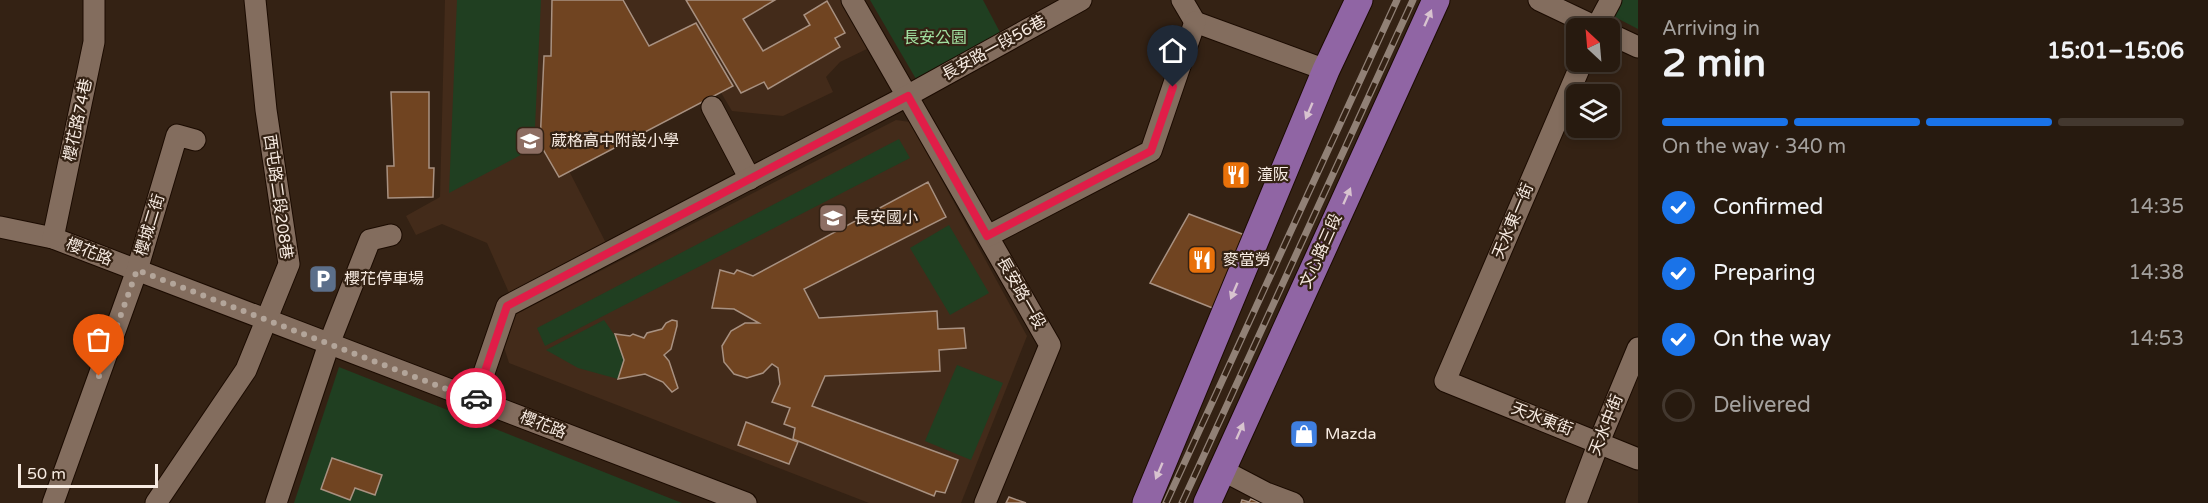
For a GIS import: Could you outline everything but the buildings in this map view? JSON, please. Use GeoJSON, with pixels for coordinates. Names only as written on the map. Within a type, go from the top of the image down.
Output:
{"type":"FeatureCollection","features":[{"type":"Feature","properties":{"kind":"main road"},"geometry":{"type":"LineString","coordinates":[[1146,503],[1326,70],[1359,0]]}},
{"type":"Feature","properties":{"kind":"main road","name":"文心路三段"},"geometry":{"type":"LineString","coordinates":[[1207,503],[1436,0]]}},
{"type":"Feature","properties":{"kind":"street","name":"櫻花路74巷"},"geometry":{"type":"LineString","coordinates":[[53,238],[94,42],[94,0]]}},
{"type":"Feature","properties":{"kind":"street","name":"西屯路二段208巷"},"geometry":{"type":"LineString","coordinates":[[156,503],[246,370],[289,264],[266,110],[255,0]]}},
{"type":"Feature","properties":{"kind":"street","name":"長安路一段"},"geometry":{"type":"LineString","coordinates":[[852,0],[1050,345],[985,503]]}},
{"type":"Feature","properties":{"kind":"street","name":"長安路一段56巷"},"geometry":{"type":"LineString","coordinates":[[475,399],[507,306],[908,96],[1081,0]]}},
{"type":"Feature","properties":{"kind":"street"},"geometry":{"type":"LineString","coordinates":[[1182,0],[1194,22],[1326,70]]}},
{"type":"Feature","properties":{"kind":"street"},"geometry":{"type":"LineString","coordinates":[[1539,0],[1576,18]]}},
{"type":"Feature","properties":{"kind":"street"},"geometry":{"type":"LineString","coordinates":[[1602,18],[1611,0]]}},
{"type":"Feature","properties":{"kind":"street"},"geometry":{"type":"LineString","coordinates":[[987,236],[1151,151],[1194,22]]}},
{"type":"Feature","properties":{"kind":"street"},"geometry":{"type":"LineString","coordinates":[[1620,39],[1638,47]]}},
{"type":"Feature","properties":{"kind":"street","name":"天水東一街"},"geometry":{"type":"LineString","coordinates":[[1444,381],[1578,72]]}},
{"type":"Feature","properties":{"kind":"street"},"geometry":{"type":"LineString","coordinates":[[712,107],[750,179]]}},
{"type":"Feature","properties":{"kind":"street","name":"櫻城二街"},"geometry":{"type":"LineString","coordinates":[[53,503],[137,270],[177,135],[195,140]]}},
{"type":"Feature","properties":{"kind":"street","name":"櫻花路"},"geometry":{"type":"LineString","coordinates":[[0,227],[53,238],[746,503]]}},
{"type":"Feature","properties":{"kind":"street"},"geometry":{"type":"LineString","coordinates":[[276,503],[329,344],[370,240],[391,235]]}},
{"type":"Feature","properties":{"kind":"street","name":"天水中街"},"geometry":{"type":"LineString","coordinates":[[1576,503],[1638,348]]}},
{"type":"Feature","properties":{"kind":"street","name":"天水東街"},"geometry":{"type":"LineString","coordinates":[[1444,381],[1638,459]]}},
{"type":"Feature","properties":{"kind":"street"},"geometry":{"type":"LineString","coordinates":[[1222,470],[1266,493],[1293,503]]}},
{"type":"Feature","properties":{"kind":"shaded area","name":"葳格高中附設小學"},"geometry":{"type":"Polygon","coordinates":[[[445,0],[846,0],[873,46],[840,62],[826,77],[833,92],[783,116],[732,111],[720,91],[567,167],[607,245],[510,295],[487,243],[442,224],[416,235],[406,216],[440,197],[445,0]]]}},
{"type":"Feature","properties":{"kind":"shaded area","name":"長安國小"},"geometry":{"type":"Polygon","coordinates":[[[896,120],[910,122],[1027,336],[961,503],[869,503],[509,363],[504,347],[516,314],[896,120]]]}},
{"type":"Feature","properties":{"kind":"green space"},"geometry":{"type":"Polygon","coordinates":[[[457,0],[541,0],[534,148],[449,193],[457,0]]]}},
{"type":"Feature","properties":{"kind":"green space","name":"長安公園"},"geometry":{"type":"Polygon","coordinates":[[[870,0],[983,0],[1003,38],[933,83],[916,79],[870,0]]]}},
{"type":"Feature","properties":{"kind":"green space"},"geometry":{"type":"Polygon","coordinates":[[[1619,0],[1638,0],[1638,29],[1611,15],[1619,0]]]}},
{"type":"Feature","properties":{"kind":"green space"},"geometry":{"type":"Polygon","coordinates":[[[899,139],[910,158],[545,346],[537,328],[899,139]]]}},
{"type":"Feature","properties":{"kind":"green space"},"geometry":{"type":"Polygon","coordinates":[[[949,225],[989,293],[950,315],[910,248],[949,225]]]}},
{"type":"Feature","properties":{"kind":"green space"},"geometry":{"type":"Polygon","coordinates":[[[604,320],[618,340],[624,360],[618,379],[578,368],[546,350],[604,320]]]}},
{"type":"Feature","properties":{"kind":"green space"},"geometry":{"type":"Polygon","coordinates":[[[957,365],[1003,383],[971,460],[925,441],[957,365]]]}},
{"type":"Feature","properties":{"kind":"green space"},"geometry":{"type":"Polygon","coordinates":[[[339,367],[682,503],[294,503],[339,367]]]}},
{"type":"Feature","properties":{"kind":"railway"},"geometry":{"type":"LineString","coordinates":[[1166,503],[1397,0]]}},
{"type":"Feature","properties":{"kind":"railway"},"geometry":{"type":"LineString","coordinates":[[1182,503],[1413,0]]}},
{"type":"Feature","properties":{"kind":"way so far"},"geometry":{"type":"LineString","coordinates":[[99,376],[137,270],[454,392],[476,398]]}},
{"type":"Feature","properties":{"kind":"place","name":"葳格高中附設小學"},"geometry":{"type":"Point","coordinates":[530,141]}},
{"type":"Feature","properties":{"kind":"place","name":"潼阪"},"geometry":{"type":"Point","coordinates":[1236,175]}},
{"type":"Feature","properties":{"kind":"place","name":"長安國小"},"geometry":{"type":"Point","coordinates":[833,218]}},
{"type":"Feature","properties":{"kind":"place","name":"麥當勞"},"geometry":{"type":"Point","coordinates":[1202,260]}},
{"type":"Feature","properties":{"kind":"place","name":"櫻花停車場"},"geometry":{"type":"Point","coordinates":[323,279]}},
{"type":"Feature","properties":{"kind":"place","name":"Mazda"},"geometry":{"type":"Point","coordinates":[1304,434]}},
{"type":"Feature","properties":{"kind":"route"},"geometry":{"type":"LineString","coordinates":[[476,398],[507,306],[908,96],[987,236],[1151,151],[1173,87]]}}]}
